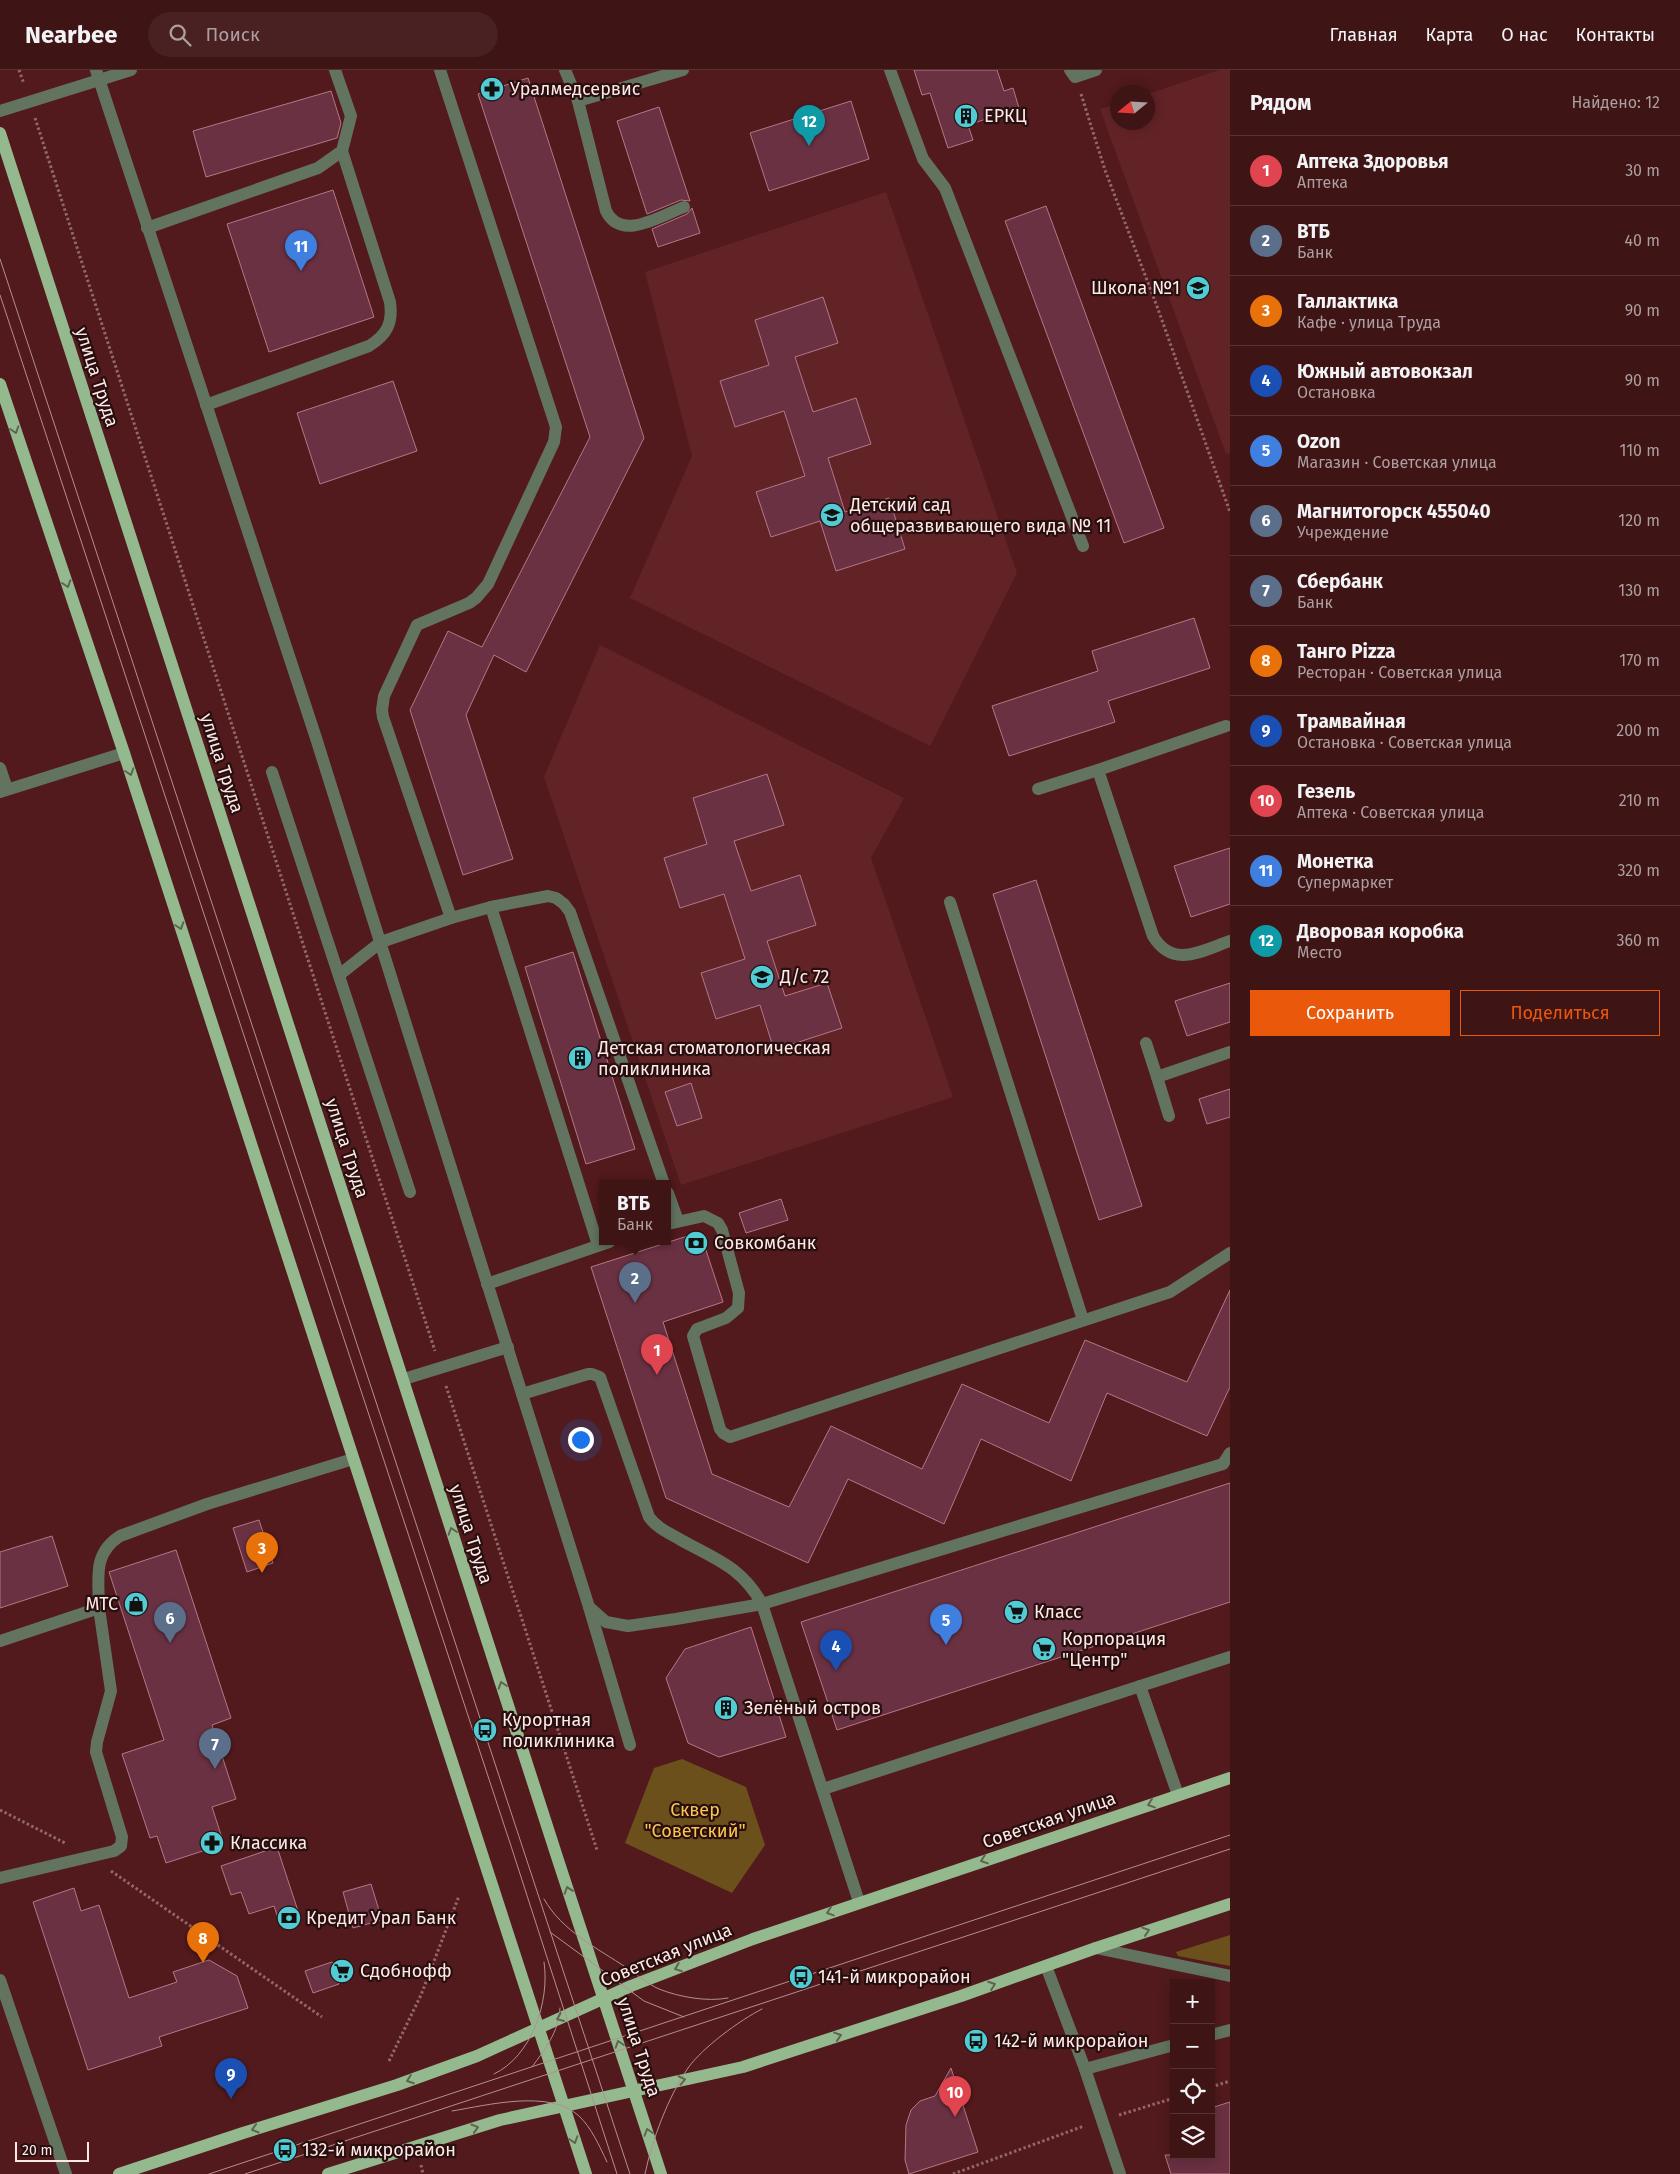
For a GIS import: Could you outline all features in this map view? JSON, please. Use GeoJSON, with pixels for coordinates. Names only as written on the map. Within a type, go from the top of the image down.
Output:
{"type":"FeatureCollection","features":[{"type":"Feature","properties":{"kind":"main road","name":"улица Труда"},"geometry":{"type":"LineString","coordinates":[[0,133],[661,2174]]}},
{"type":"Feature","properties":{"kind":"main road"},"geometry":{"type":"LineString","coordinates":[[0,384],[124,753],[586,2174]]}},
{"type":"Feature","properties":{"kind":"main road","name":"Советская улица"},"geometry":{"type":"LineString","coordinates":[[119,2174],[242,2132],[397,2085],[477,2056],[604,1998],[744,1942],[1230,1778]]}},
{"type":"Feature","properties":{"kind":"main road"},"geometry":{"type":"LineString","coordinates":[[328,2174],[500,2120],[743,2067],[961,1996],[1096,1948],[1230,1904]]}},
{"type":"Feature","properties":{"kind":"street"},"geometry":{"type":"LineString","coordinates":[[0,112],[98,75],[131,70]]}},
{"type":"Feature","properties":{"kind":"street"},"geometry":{"type":"LineString","coordinates":[[206,405],[369,346],[381,339],[389,328],[392,315],[390,302],[342,151],[351,116],[335,70]]}},
{"type":"Feature","properties":{"kind":"street"},"geometry":{"type":"LineString","coordinates":[[440,70],[556,427],[554,442],[488,584],[469,603],[417,625],[382,703],[383,717],[451,918]]}},
{"type":"Feature","properties":{"kind":"street"},"geometry":{"type":"LineString","coordinates":[[565,70],[578,101],[606,210],[610,219],[625,227],[634,226],[684,207]]}},
{"type":"Feature","properties":{"kind":"street"},"geometry":{"type":"LineString","coordinates":[[578,101],[683,70]]}},
{"type":"Feature","properties":{"kind":"street"},"geometry":{"type":"LineString","coordinates":[[890,70],[923,159],[945,188],[1083,546]]}},
{"type":"Feature","properties":{"kind":"street"},"geometry":{"type":"LineString","coordinates":[[1073,73],[1096,70]]}},
{"type":"Feature","properties":{"kind":"street"},"geometry":{"type":"LineString","coordinates":[[98,75],[381,942],[630,1745]]}},
{"type":"Feature","properties":{"kind":"street"},"geometry":{"type":"LineString","coordinates":[[147,228],[318,168],[342,151]]}},
{"type":"Feature","properties":{"kind":"street"},"geometry":{"type":"LineString","coordinates":[[1038,789],[1226,726]]}},
{"type":"Feature","properties":{"kind":"street"},"geometry":{"type":"LineString","coordinates":[[0,768],[4,791],[124,753]]}},
{"type":"Feature","properties":{"kind":"street"},"geometry":{"type":"LineString","coordinates":[[1098,770],[1153,936],[1159,946],[1168,953],[1180,956],[1230,941]]}},
{"type":"Feature","properties":{"kind":"street"},"geometry":{"type":"LineString","coordinates":[[272,772],[410,1192]]}},
{"type":"Feature","properties":{"kind":"street"},"geometry":{"type":"LineString","coordinates":[[338,975],[381,942],[451,918],[548,896],[556,898],[570,912],[663,1180]]}},
{"type":"Feature","properties":{"kind":"street"},"geometry":{"type":"LineString","coordinates":[[950,902],[1083,1320]]}},
{"type":"Feature","properties":{"kind":"street"},"geometry":{"type":"LineString","coordinates":[[491,908],[599,1228]]}},
{"type":"Feature","properties":{"kind":"street"},"geometry":{"type":"LineString","coordinates":[[1146,1043],[1170,1116]]}},
{"type":"Feature","properties":{"kind":"street"},"geometry":{"type":"LineString","coordinates":[[1157,1077],[1230,1052]]}},
{"type":"Feature","properties":{"kind":"street"},"geometry":{"type":"LineString","coordinates":[[673,1223],[704,1216],[718,1223],[722,1230],[739,1293],[740,1300],[733,1314],[700,1326],[693,1336],[720,1429],[723,1433],[730,1436],[1170,1292],[1230,1253]]}},
{"type":"Feature","properties":{"kind":"street"},"geometry":{"type":"LineString","coordinates":[[487,1284],[599,1245]]}},
{"type":"Feature","properties":{"kind":"street"},"geometry":{"type":"LineString","coordinates":[[404,1379],[508,1347]]}},
{"type":"Feature","properties":{"kind":"street"},"geometry":{"type":"LineString","coordinates":[[522,1394],[588,1374],[600,1377],[649,1517],[662,1529],[737,1571],[753,1587],[762,1604],[859,1902]]}},
{"type":"Feature","properties":{"kind":"street"},"geometry":{"type":"LineString","coordinates":[[589,1608],[606,1622],[628,1626],[676,1620],[762,1604],[1224,1464],[1230,1453]]}},
{"type":"Feature","properties":{"kind":"street"},"geometry":{"type":"LineString","coordinates":[[0,1878],[114,1852],[121,1846],[122,1842],[96,1752],[111,1691],[99,1608],[99,1567],[101,1554],[109,1543],[120,1536],[207,1504],[353,1459]]}},
{"type":"Feature","properties":{"kind":"street"},"geometry":{"type":"LineString","coordinates":[[0,1641],[99,1608]]}},
{"type":"Feature","properties":{"kind":"street"},"geometry":{"type":"LineString","coordinates":[[823,1789],[1230,1657]]}},
{"type":"Feature","properties":{"kind":"street"},"geometry":{"type":"LineString","coordinates":[[1140,1686],[1178,1795]]}},
{"type":"Feature","properties":{"kind":"street"},"geometry":{"type":"LineString","coordinates":[[1096,1948],[1230,1976]]}},
{"type":"Feature","properties":{"kind":"street"},"geometry":{"type":"LineString","coordinates":[[1046,1966],[1085,2069],[1120,2174]]}},
{"type":"Feature","properties":{"kind":"street"},"geometry":{"type":"LineString","coordinates":[[0,1980],[2,1997],[66,2174]]}},
{"type":"Feature","properties":{"kind":"street"},"geometry":{"type":"LineString","coordinates":[[1215,2034],[1230,2030]]}},
{"type":"Feature","properties":{"kind":"street"},"geometry":{"type":"LineString","coordinates":[[1085,2069],[1170,2046]]}},
{"type":"Feature","properties":{"kind":"path"},"geometry":{"type":"LineString","coordinates":[[19,70],[597,1850]]}},
{"type":"Feature","properties":{"kind":"path"},"geometry":{"type":"LineString","coordinates":[[1073,73],[1105,170],[1158,309],[1230,512]]}},
{"type":"Feature","properties":{"kind":"path"},"geometry":{"type":"LineString","coordinates":[[0,1810],[92,1857],[322,2017]]}},
{"type":"Feature","properties":{"kind":"path"},"geometry":{"type":"LineString","coordinates":[[389,2061],[421,1995],[459,1896]]}},
{"type":"Feature","properties":{"kind":"path"},"geometry":{"type":"LineString","coordinates":[[1215,2086],[1230,2081]]}},
{"type":"Feature","properties":{"kind":"path"},"geometry":{"type":"LineString","coordinates":[[953,2174],[1102,2120],[1170,2099]]}},
{"type":"Feature","properties":{"kind":"shaded area","name":"Школа №1"},"geometry":{"type":"Polygon","coordinates":[[[1219,70],[1230,70],[1230,453],[1226,454],[1100,109],[1110,106],[1110,130],[1155,130],[1155,92],[1219,70]]]}},
{"type":"Feature","properties":{"kind":"shaded area","name":"Детский сад общеразвивающего вида № 11"},"geometry":{"type":"Polygon","coordinates":[[[886,192],[1017,573],[930,746],[630,598],[692,456],[645,272],[886,192]]]}},
{"type":"Feature","properties":{"kind":"shaded area","name":"Д/с 72"},"geometry":{"type":"Polygon","coordinates":[[[600,645],[904,798],[871,858],[953,1097],[681,1185],[544,777],[600,645]]]}},
{"type":"Feature","properties":{"kind":"green space","name":"Сквер \"Советский\""},"geometry":{"type":"Polygon","coordinates":[[[682,1759],[746,1787],[765,1845],[732,1893],[625,1843],[654,1768],[682,1759]]]}},
{"type":"Feature","properties":{"kind":"green space"},"geometry":{"type":"Polygon","coordinates":[[[1230,1935],[1230,1966],[1178,1956],[1176,1952],[1230,1935]]]}},
{"type":"Feature","properties":{"kind":"building","name":"ЕРКЦ"},"geometry":{"type":"Polygon","coordinates":[[[914,70],[997,70],[1004,91],[1013,88],[1019,108],[968,125],[973,140],[948,148],[930,93],[922,95],[914,70]]]}},
{"type":"Feature","properties":{"kind":"building"},"geometry":{"type":"Polygon","coordinates":[[[528,78],[644,438],[526,672],[494,655],[466,715],[513,859],[463,875],[410,710],[448,631],[482,647],[590,437],[478,94],[528,78]]]}},
{"type":"Feature","properties":{"kind":"building"},"geometry":{"type":"Polygon","coordinates":[[[331,91],[341,123],[337,138],[206,177],[193,131],[331,91]]]}},
{"type":"Feature","properties":{"kind":"building"},"geometry":{"type":"Polygon","coordinates":[[[851,101],[869,159],[769,191],[750,133],[851,101]]]}},
{"type":"Feature","properties":{"kind":"building"},"geometry":{"type":"Polygon","coordinates":[[[659,107],[690,201],[681,200],[647,214],[617,121],[659,107]]]}},
{"type":"Feature","properties":{"kind":"building"},"geometry":{"type":"Polygon","coordinates":[[[333,190],[374,317],[269,352],[227,224],[333,190]]]}},
{"type":"Feature","properties":{"kind":"building"},"geometry":{"type":"Polygon","coordinates":[[[1046,206],[1164,528],[1124,543],[1005,221],[1046,206]]]}},
{"type":"Feature","properties":{"kind":"building"},"geometry":{"type":"Polygon","coordinates":[[[692,208],[700,233],[658,247],[652,229],[687,214],[692,208]]]}},
{"type":"Feature","properties":{"kind":"building"},"geometry":{"type":"Polygon","coordinates":[[[823,297],[838,343],[795,357],[813,412],[856,398],[871,444],[828,458],[845,512],[889,498],[905,549],[836,571],[820,521],[771,537],[756,492],[805,476],[784,411],[735,427],[720,381],[769,365],[755,320],[823,297]]]}},
{"type":"Feature","properties":{"kind":"building"},"geometry":{"type":"Polygon","coordinates":[[[393,381],[417,451],[320,484],[297,413],[393,381]]]}},
{"type":"Feature","properties":{"kind":"building"},"geometry":{"type":"Polygon","coordinates":[[[1194,618],[1210,668],[1108,701],[1115,722],[1009,756],[992,706],[1098,671],[1092,651],[1194,618]]]}},
{"type":"Feature","properties":{"kind":"building"},"geometry":{"type":"Polygon","coordinates":[[[767,774],[784,825],[734,841],[751,891],[800,875],[816,925],[767,941],[785,996],[827,983],[842,1028],[774,1050],[760,1005],[716,1019],[701,973],[745,959],[724,894],[680,908],[664,858],[707,844],[693,798],[767,774]]]}},
{"type":"Feature","properties":{"kind":"building"},"geometry":{"type":"Polygon","coordinates":[[[1230,848],[1230,904],[1191,917],[1174,866],[1230,848]]]}},
{"type":"Feature","properties":{"kind":"building"},"geometry":{"type":"Polygon","coordinates":[[[1036,880],[1142,1206],[1099,1220],[993,894],[1036,880]]]}},
{"type":"Feature","properties":{"kind":"building","name":"Детская стоматологическая поликлиника"},"geometry":{"type":"Polygon","coordinates":[[[573,952],[635,1149],[586,1164],[525,967],[573,952]]]}},
{"type":"Feature","properties":{"kind":"building"},"geometry":{"type":"Polygon","coordinates":[[[1230,983],[1230,1022],[1187,1036],[1175,1001],[1230,983]]]}},
{"type":"Feature","properties":{"kind":"building"},"geometry":{"type":"Polygon","coordinates":[[[691,1083],[702,1118],[677,1126],[665,1092],[691,1083]]]}},
{"type":"Feature","properties":{"kind":"building"},"geometry":{"type":"Polygon","coordinates":[[[1230,1089],[1230,1117],[1207,1124],[1199,1099],[1230,1089]]]}},
{"type":"Feature","properties":{"kind":"building"},"geometry":{"type":"Polygon","coordinates":[[[781,1199],[788,1220],[746,1233],[739,1213],[781,1199]]]}},
{"type":"Feature","properties":{"kind":"building"},"geometry":{"type":"Polygon","coordinates":[[[700,1232],[723,1302],[663,1322],[712,1474],[789,1507],[831,1426],[922,1469],[962,1384],[1049,1423],[1085,1340],[1187,1382],[1230,1290],[1230,1387],[1207,1436],[1107,1393],[1071,1481],[981,1439],[944,1524],[848,1479],[808,1563],[666,1498],[591,1267],[660,1245],[671,1245],[671,1241],[700,1232]]]}},
{"type":"Feature","properties":{"kind":"building","name":"Класс"},"geometry":{"type":"Polygon","coordinates":[[[1230,1483],[1230,1602],[837,1730],[801,1622],[1230,1483]]]}},
{"type":"Feature","properties":{"kind":"building"},"geometry":{"type":"Polygon","coordinates":[[[259,1520],[273,1563],[247,1572],[233,1528],[259,1520]]]}},
{"type":"Feature","properties":{"kind":"building"},"geometry":{"type":"Polygon","coordinates":[[[52,1536],[68,1586],[0,1608],[0,1552],[52,1536]]]}},
{"type":"Feature","properties":{"kind":"building"},"geometry":{"type":"Polygon","coordinates":[[[176,1550],[231,1718],[212,1725],[236,1799],[212,1807],[224,1844],[166,1863],[157,1836],[150,1838],[122,1754],[164,1740],[109,1572],[176,1550]]]}},
{"type":"Feature","properties":{"kind":"building","name":"Зелёный остров"},"geometry":{"type":"Polygon","coordinates":[[[751,1627],[786,1737],[719,1757],[688,1743],[666,1678],[685,1649],[751,1627]]]}},
{"type":"Feature","properties":{"kind":"building"},"geometry":{"type":"Polygon","coordinates":[[[277,1847],[299,1914],[279,1921],[274,1906],[249,1914],[241,1892],[231,1895],[221,1866],[277,1847]]]}},
{"type":"Feature","properties":{"kind":"building"},"geometry":{"type":"Polygon","coordinates":[[[371,1884],[382,1920],[353,1928],[343,1892],[371,1884]]]}},
{"type":"Feature","properties":{"kind":"building"},"geometry":{"type":"Polygon","coordinates":[[[74,1888],[81,1911],[99,1905],[129,1998],[177,1982],[173,1972],[209,1960],[237,1976],[248,2008],[159,2037],[162,2046],[88,2070],[33,1902],[74,1888]]]}},
{"type":"Feature","properties":{"kind":"building"},"geometry":{"type":"Polygon","coordinates":[[[332,1962],[342,1972],[339,1984],[313,1993],[305,1971],[332,1962]]]}},
{"type":"Feature","properties":{"kind":"building"},"geometry":{"type":"Polygon","coordinates":[[[951,2068],[978,2152],[909,2174],[905,2160],[906,2125],[911,2110],[920,2101],[935,2096],[951,2068]]]}},
{"type":"Feature","properties":{"kind":"building"},"geometry":{"type":"Polygon","coordinates":[[[1230,2102],[1230,2174],[1171,2174],[1165,2155],[1170,2155],[1170,2159],[1215,2159],[1215,2107],[1230,2102]]]}},
{"type":"Feature","properties":{"kind":"tram line"},"geometry":{"type":"LineString","coordinates":[[0,259],[630,2174]]}},
{"type":"Feature","properties":{"kind":"tram line"},"geometry":{"type":"LineString","coordinates":[[0,295],[511,1846],[617,2174]]}},
{"type":"Feature","properties":{"kind":"tram line"},"geometry":{"type":"LineString","coordinates":[[209,2174],[1230,1835]]}},
{"type":"Feature","properties":{"kind":"tram line"},"geometry":{"type":"LineString","coordinates":[[245,2174],[1230,1849]]}},
{"type":"Feature","properties":{"kind":"tram line"},"geometry":{"type":"LineString","coordinates":[[544,1899],[570,1930],[655,1987],[693,1998],[728,1998]]}},
{"type":"Feature","properties":{"kind":"tram line"},"geometry":{"type":"LineString","coordinates":[[550,1932],[644,2001],[684,2017]]}},
{"type":"Feature","properties":{"kind":"tram line"},"geometry":{"type":"LineString","coordinates":[[494,2074],[507,2066],[519,2054],[536,2026],[544,1993],[544,1962]]}},
{"type":"Feature","properties":{"kind":"tram line"},"geometry":{"type":"LineString","coordinates":[[532,2067],[554,2032],[560,2008]]}},
{"type":"Feature","properties":{"kind":"tram line"},"geometry":{"type":"LineString","coordinates":[[645,2174],[662,2119],[674,2092],[688,2068],[702,2052],[722,2035],[762,2009]]}},
{"type":"Feature","properties":{"kind":"tram line"},"geometry":{"type":"LineString","coordinates":[[452,2111],[518,2101],[552,2103],[567,2108],[579,2116],[595,2137],[607,2162]]}},
{"type":"Feature","properties":{"kind":"place","name":"Уралмедсервис"},"geometry":{"type":"Point","coordinates":[492,89]}},
{"type":"Feature","properties":{"kind":"place","name":"ЕРКЦ"},"geometry":{"type":"Point","coordinates":[966,116]}},
{"type":"Feature","properties":{"kind":"place","name":"Дворовая коробка"},"geometry":{"type":"Point","coordinates":[809,146]}},
{"type":"Feature","properties":{"kind":"place","name":"Монетка"},"geometry":{"type":"Point","coordinates":[301,271]}},
{"type":"Feature","properties":{"kind":"place","name":"Школа №1"},"geometry":{"type":"Point","coordinates":[1198,288]}},
{"type":"Feature","properties":{"kind":"place","name":"Детский сад общеразвивающего вида № 11"},"geometry":{"type":"Point","coordinates":[832,515]}},
{"type":"Feature","properties":{"kind":"place","name":"Д/с 72"},"geometry":{"type":"Point","coordinates":[762,977]}},
{"type":"Feature","properties":{"kind":"place","name":"Детская стоматологическая поликлиника"},"geometry":{"type":"Point","coordinates":[580,1058]}},
{"type":"Feature","properties":{"kind":"place","name":"Совкомбанк"},"geometry":{"type":"Point","coordinates":[696,1243]}},
{"type":"Feature","properties":{"kind":"place","name":"ВТБ"},"geometry":{"type":"Point","coordinates":[635,1303]}},
{"type":"Feature","properties":{"kind":"place","name":"Аптека Здоровья"},"geometry":{"type":"Point","coordinates":[657,1375]}},
{"type":"Feature","properties":{"kind":"place","name":"Галлактика"},"geometry":{"type":"Point","coordinates":[262,1573]}},
{"type":"Feature","properties":{"kind":"place","name":"МТС"},"geometry":{"type":"Point","coordinates":[136,1604]}},
{"type":"Feature","properties":{"kind":"place","name":"Класс"},"geometry":{"type":"Point","coordinates":[1016,1612]}},
{"type":"Feature","properties":{"kind":"place","name":"Магнитогорск 455040"},"geometry":{"type":"Point","coordinates":[170,1643]}},
{"type":"Feature","properties":{"kind":"place","name":"Ozon"},"geometry":{"type":"Point","coordinates":[946,1645]}},
{"type":"Feature","properties":{"kind":"place","name":"Корпорация \"Центр\""},"geometry":{"type":"Point","coordinates":[1044,1649]}},
{"type":"Feature","properties":{"kind":"place","name":"Южный автовокзал"},"geometry":{"type":"Point","coordinates":[836,1671]}},
{"type":"Feature","properties":{"kind":"place","name":"Зелёный остров"},"geometry":{"type":"Point","coordinates":[726,1708]}},
{"type":"Feature","properties":{"kind":"place","name":"Курортная поликлиника"},"geometry":{"type":"Point","coordinates":[485,1730]}},
{"type":"Feature","properties":{"kind":"place","name":"Сбербанк"},"geometry":{"type":"Point","coordinates":[215,1769]}},
{"type":"Feature","properties":{"kind":"place","name":"Классика"},"geometry":{"type":"Point","coordinates":[212,1843]}},
{"type":"Feature","properties":{"kind":"place","name":"Кредит Урал Банк"},"geometry":{"type":"Point","coordinates":[289,1918]}},
{"type":"Feature","properties":{"kind":"place","name":"Танго Pizza"},"geometry":{"type":"Point","coordinates":[203,1963]}},
{"type":"Feature","properties":{"kind":"place","name":"Сдобнофф"},"geometry":{"type":"Point","coordinates":[342,1971]}},
{"type":"Feature","properties":{"kind":"place","name":"141-й микрорайон"},"geometry":{"type":"Point","coordinates":[801,1977]}},
{"type":"Feature","properties":{"kind":"place","name":"142-й микрорайон"},"geometry":{"type":"Point","coordinates":[976,2041]}},
{"type":"Feature","properties":{"kind":"place","name":"Трамвайная"},"geometry":{"type":"Point","coordinates":[231,2099]}},
{"type":"Feature","properties":{"kind":"place","name":"Гезель"},"geometry":{"type":"Point","coordinates":[955,2117]}},
{"type":"Feature","properties":{"kind":"place","name":"132-й микрорайон"},"geometry":{"type":"Point","coordinates":[285,2150]}}]}
